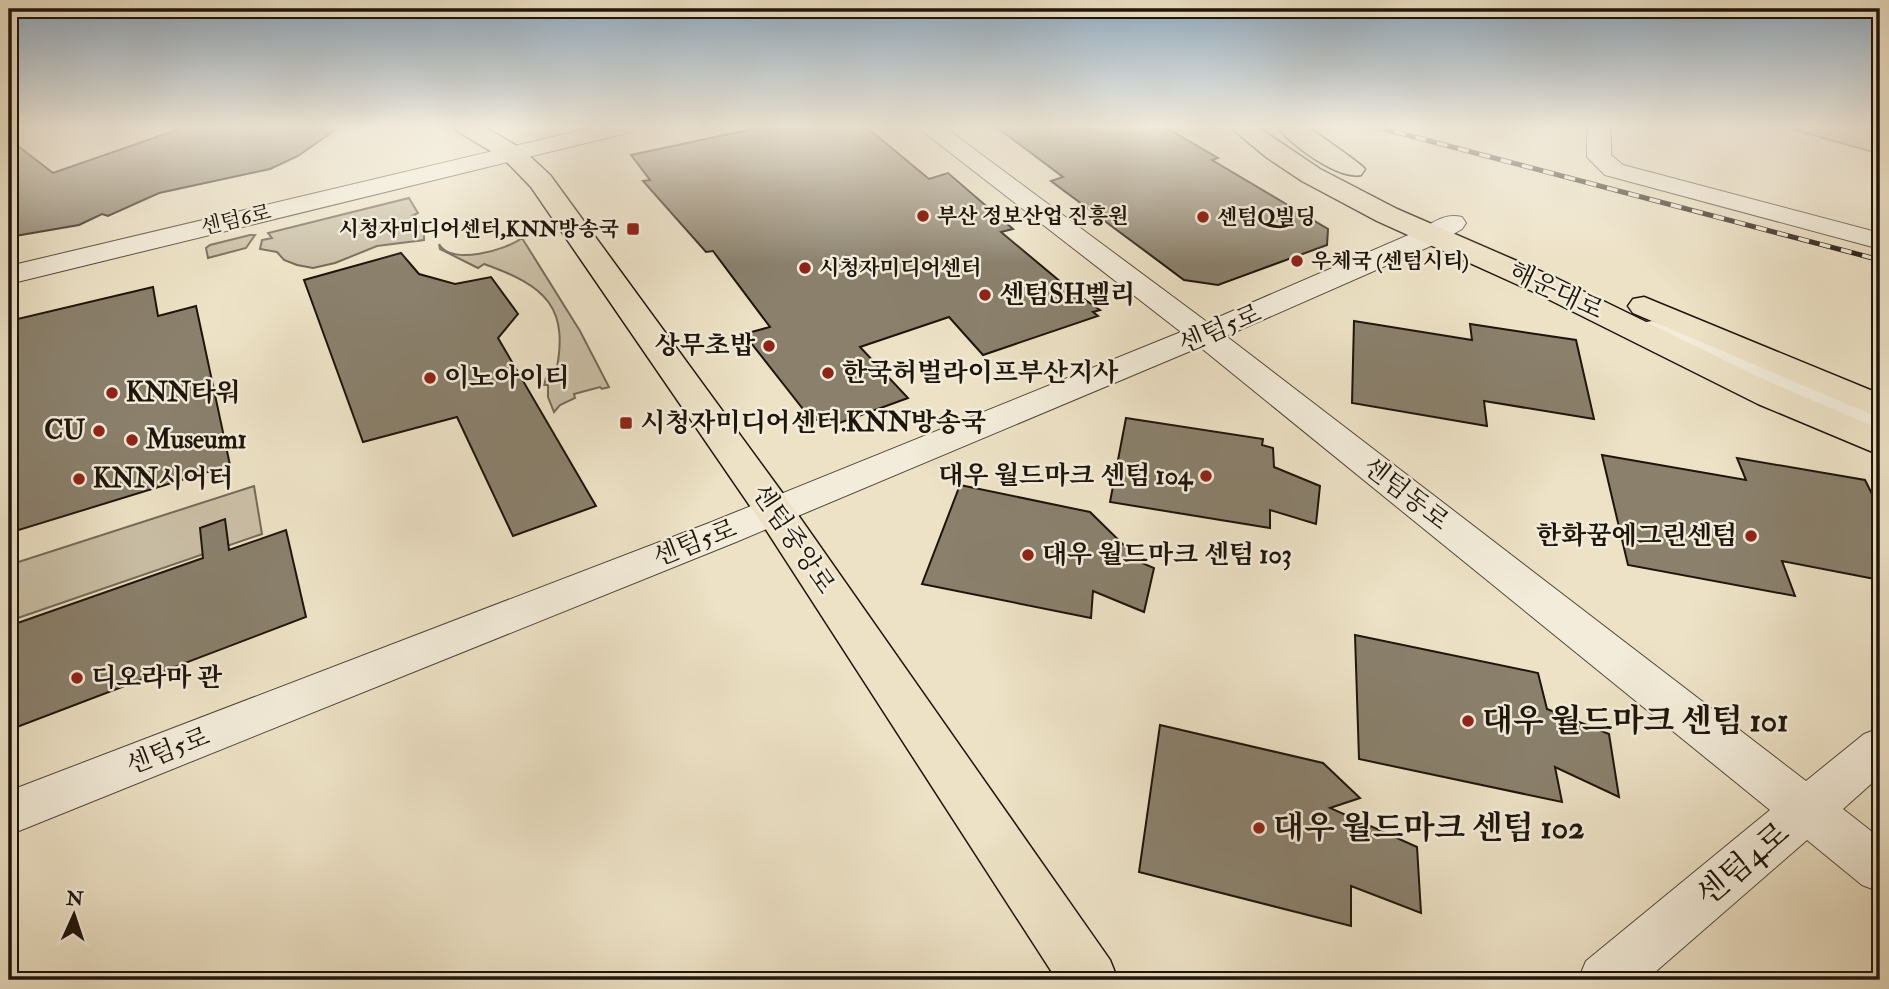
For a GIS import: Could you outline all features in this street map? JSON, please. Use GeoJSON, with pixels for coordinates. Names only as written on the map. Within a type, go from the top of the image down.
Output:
{"type":"FeatureCollection","features":[{"type":"Feature","properties":{"kind":"main road","name":"센텀중앙로"},"geometry":{"type":"LineString","coordinates":[[532,172],[541,181],[775,512],[1090,980]]}},
{"type":"Feature","properties":{"kind":"main road","name":"해운대로"},"geometry":{"type":"LineString","coordinates":[[1314,172],[1441,230],[1880,407]]}},
{"type":"Feature","properties":{"kind":"main road","name":"해운대로"},"geometry":{"type":"LineString","coordinates":[[1353,172],[1488,260],[1605,313],[1735,379],[1880,443]]}},
{"type":"Feature","properties":{"kind":"street","name":"센텀6로"},"geometry":{"type":"LineString","coordinates":[[9,275],[437,172]]}},
{"type":"Feature","properties":{"kind":"street","name":"센텀동로"},"geometry":{"type":"LineString","coordinates":[[989,172],[1206,335],[1880,868]]}},
{"type":"Feature","properties":{"kind":"street"},"geometry":{"type":"LineString","coordinates":[[1622,172],[1880,241]]}},
{"type":"Feature","properties":{"kind":"street","name":"센텀5로"},"geometry":{"type":"LineString","coordinates":[[9,813],[775,512],[1206,335],[1441,230]]}},
{"type":"Feature","properties":{"kind":"street"},"geometry":{"type":"LineString","coordinates":[[1605,313],[1763,371],[1880,421]]}},
{"type":"Feature","properties":{"kind":"street","name":"센텀4로"},"geometry":{"type":"LineString","coordinates":[[1605,980],[1880,748]]}},
{"type":"Feature","properties":{"kind":"shaded area"},"geometry":{"type":"Polygon","coordinates":[[[409,198],[418,213],[412,216],[416,226],[424,227],[424,240],[377,246],[335,263],[313,268],[284,260],[277,252],[260,249],[262,240],[272,238],[268,233],[409,198]]]}},
{"type":"Feature","properties":{"kind":"shaded area"},"geometry":{"type":"Polygon","coordinates":[[[255,235],[246,248],[208,258],[206,248],[210,245],[255,235]]]}},
{"type":"Feature","properties":{"kind":"shaded area"},"geometry":{"type":"Polygon","coordinates":[[[522,238],[580,331],[609,387],[574,394],[575,398],[560,405],[554,412],[548,397],[548,385],[544,385],[546,378],[555,377],[559,353],[556,316],[549,302],[524,281],[484,264],[478,268],[440,249],[439,244],[446,251],[467,255],[492,251],[522,238]]]}},
{"type":"Feature","properties":{"kind":"shaded area"},"geometry":{"type":"Polygon","coordinates":[[[254,486],[262,534],[9,621],[9,565],[254,486]]]}},
{"type":"Feature","properties":{"kind":"building"},"geometry":{"type":"Polygon","coordinates":[[[9,172],[255,172],[159,193],[108,216],[102,214],[79,225],[9,237],[9,172]]]}},
{"type":"Feature","properties":{"kind":"building"},"geometry":{"type":"Polygon","coordinates":[[[644,172],[921,172],[929,179],[948,173],[1013,229],[1001,232],[1068,288],[1100,310],[1093,312],[1098,316],[983,355],[949,317],[860,347],[908,398],[834,425],[810,418],[744,334],[770,327],[713,251],[706,252],[643,181],[650,180],[644,172]]]}},
{"type":"Feature","properties":{"kind":"building","name":"센텀Q빌딩"},"geometry":{"type":"Polygon","coordinates":[[[1057,172],[1232,172],[1328,229],[1327,245],[1218,285],[1184,280],[1051,181],[1063,177],[1057,172]]]}},
{"type":"Feature","properties":{"kind":"building","name":"이노아이티"},"geometry":{"type":"Polygon","coordinates":[[[401,253],[419,274],[455,284],[491,277],[518,314],[498,338],[596,506],[513,536],[457,417],[363,442],[304,280],[401,253]]]}},
{"type":"Feature","properties":{"kind":"building","name":"KNN타워"},"geometry":{"type":"Polygon","coordinates":[[[153,287],[158,316],[196,306],[230,465],[9,533],[9,321],[153,287]]]}},
{"type":"Feature","properties":{"kind":"building"},"geometry":{"type":"Polygon","coordinates":[[[1354,321],[1472,340],[1470,324],[1576,340],[1594,419],[1484,401],[1487,426],[1352,403],[1354,321]]]}},
{"type":"Feature","properties":{"kind":"building","name":"대우 월드마크 센텀 104"},"geometry":{"type":"Polygon","coordinates":[[[1126,418],[1263,439],[1262,445],[1273,448],[1274,467],[1320,486],[1316,524],[1270,510],[1270,528],[1110,502],[1126,418]]]}},
{"type":"Feature","properties":{"kind":"building","name":"한화꿈에그린센텀"},"geometry":{"type":"Polygon","coordinates":[[[1602,455],[1746,480],[1737,458],[1865,480],[1880,510],[1880,580],[1782,561],[1795,596],[1628,565],[1602,455]]]}},
{"type":"Feature","properties":{"kind":"building","name":"대우 월드마크 센텀 103"},"geometry":{"type":"Polygon","coordinates":[[[960,485],[1090,512],[1142,563],[1154,568],[1144,612],[1093,591],[1091,618],[922,584],[960,485]]]}},
{"type":"Feature","properties":{"kind":"building","name":"디오라마 관"},"geometry":{"type":"Polygon","coordinates":[[[225,519],[229,550],[286,530],[306,617],[9,730],[9,626],[203,558],[200,528],[225,519]]]}},
{"type":"Feature","properties":{"kind":"building","name":"대우 월드마크 센텀 101"},"geometry":{"type":"Polygon","coordinates":[[[1355,635],[1538,673],[1547,709],[1609,734],[1619,797],[1555,767],[1562,802],[1359,759],[1355,635]]]}},
{"type":"Feature","properties":{"kind":"building","name":"대우 월드마크 센텀 102"},"geometry":{"type":"Polygon","coordinates":[[[1160,725],[1323,763],[1360,798],[1330,808],[1417,847],[1421,913],[1351,886],[1351,926],[1139,872],[1160,725]]]}},
{"type":"Feature","properties":{"kind":"railway"},"geometry":{"type":"LineString","coordinates":[[1548,172],[1880,260]]}},
{"type":"Feature","properties":{"kind":"place","name":"부산 정보산업 진흥원"},"geometry":{"type":"Point","coordinates":[923,216]}},
{"type":"Feature","properties":{"kind":"place","name":"센텀Q빌딩"},"geometry":{"type":"Point","coordinates":[1203,217]}},
{"type":"Feature","properties":{"kind":"place","name":"시청자미디어센터,KNN방송국"},"geometry":{"type":"Point","coordinates":[633,229]}},
{"type":"Feature","properties":{"kind":"place","name":"우체국 (센텀시티)"},"geometry":{"type":"Point","coordinates":[1297,261]}},
{"type":"Feature","properties":{"kind":"place","name":"시청자미디어센터"},"geometry":{"type":"Point","coordinates":[805,268]}},
{"type":"Feature","properties":{"kind":"place","name":"센텀SH벨리"},"geometry":{"type":"Point","coordinates":[985,295]}},
{"type":"Feature","properties":{"kind":"place","name":"상무초밥"},"geometry":{"type":"Point","coordinates":[769,346]}},
{"type":"Feature","properties":{"kind":"place","name":"한국허벌라이프부산지사"},"geometry":{"type":"Point","coordinates":[828,373]}},
{"type":"Feature","properties":{"kind":"place","name":"이노아이티"},"geometry":{"type":"Point","coordinates":[430,378]}},
{"type":"Feature","properties":{"kind":"place","name":"KNN타워"},"geometry":{"type":"Point","coordinates":[112,393]}},
{"type":"Feature","properties":{"kind":"place","name":"시청자미디어센터.KNN방송국"},"geometry":{"type":"Point","coordinates":[626,423]}},
{"type":"Feature","properties":{"kind":"place","name":"CU"},"geometry":{"type":"Point","coordinates":[99,431]}},
{"type":"Feature","properties":{"kind":"place","name":"Museum1"},"geometry":{"type":"Point","coordinates":[132,440]}},
{"type":"Feature","properties":{"kind":"place","name":"대우 월드마크 센텀 104"},"geometry":{"type":"Point","coordinates":[1206,476]}},
{"type":"Feature","properties":{"kind":"place","name":"KNN시어터"},"geometry":{"type":"Point","coordinates":[79,479]}},
{"type":"Feature","properties":{"kind":"place","name":"한화꿈에그린센텀"},"geometry":{"type":"Point","coordinates":[1751,536]}},
{"type":"Feature","properties":{"kind":"place","name":"대우 월드마크 센텀 103"},"geometry":{"type":"Point","coordinates":[1028,555]}},
{"type":"Feature","properties":{"kind":"place","name":"디오라마 관"},"geometry":{"type":"Point","coordinates":[77,678]}},
{"type":"Feature","properties":{"kind":"place","name":"대우 월드마크 센텀 101"},"geometry":{"type":"Point","coordinates":[1468,721]}},
{"type":"Feature","properties":{"kind":"place","name":"대우 월드마크 센텀 102"},"geometry":{"type":"Point","coordinates":[1259,828]}}]}
